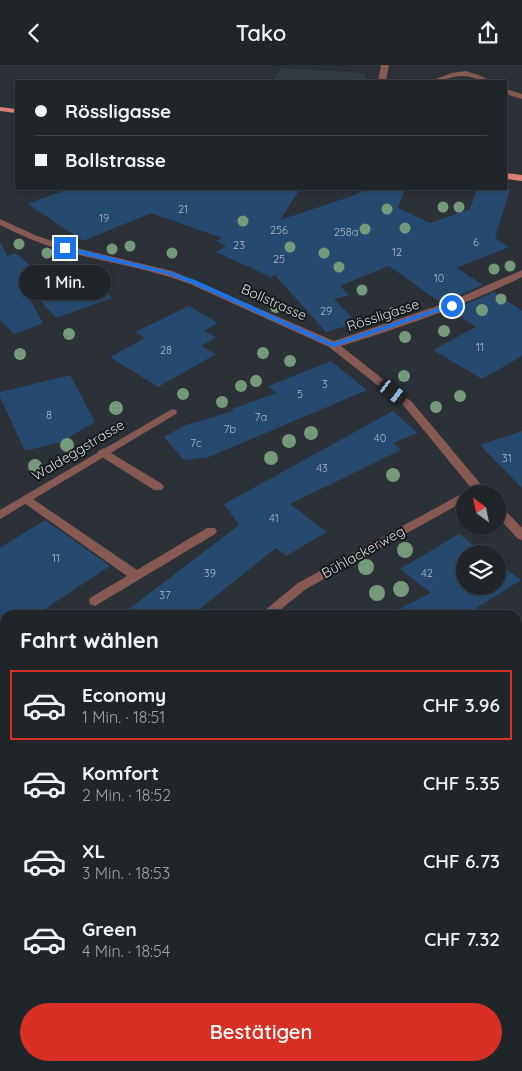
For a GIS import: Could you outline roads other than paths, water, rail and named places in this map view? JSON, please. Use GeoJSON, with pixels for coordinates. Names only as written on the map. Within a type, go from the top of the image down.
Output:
{"type":"FeatureCollection","features":[{"type":"Feature","properties":{"kind":"main road"},"geometry":{"type":"LineString","coordinates":[[0,109],[15,111]]}},
{"type":"Feature","properties":{"kind":"main road"},"geometry":{"type":"LineString","coordinates":[[507,175],[522,178]]}},
{"type":"Feature","properties":{"kind":"street"},"geometry":{"type":"LineString","coordinates":[[382,80],[385,65]]}},
{"type":"Feature","properties":{"kind":"street"},"geometry":{"type":"LineString","coordinates":[[437,80],[461,73],[472,74],[485,80]]}},
{"type":"Feature","properties":{"kind":"street"},"geometry":{"type":"LineString","coordinates":[[507,91],[522,97]]}},
{"type":"Feature","properties":{"kind":"street","name":"Bollstrasse"},"geometry":{"type":"LineString","coordinates":[[0,222],[34,238],[65,248],[169,273],[333,345],[408,404],[472,485]]}},
{"type":"Feature","properties":{"kind":"street","name":"Rössligasse"},"geometry":{"type":"LineString","coordinates":[[333,345],[434,313],[488,291],[522,273]]}},
{"type":"Feature","properties":{"kind":"street","name":"Waldeggstrasse"},"geometry":{"type":"LineString","coordinates":[[0,515],[172,412]]}},
{"type":"Feature","properties":{"kind":"street"},"geometry":{"type":"LineString","coordinates":[[103,452],[158,487]]}},
{"type":"Feature","properties":{"kind":"street"},"geometry":{"type":"LineString","coordinates":[[27,499],[136,576]]}},
{"type":"Feature","properties":{"kind":"street","name":"Bühlackerweg"},"geometry":{"type":"LineString","coordinates":[[271,610],[302,586],[456,501]]}},
{"type":"Feature","properties":{"kind":"street"},"geometry":{"type":"LineString","coordinates":[[506,518],[522,537]]}},
{"type":"Feature","properties":{"kind":"street"},"geometry":{"type":"LineString","coordinates":[[95,601],[211,531]]}}]}
